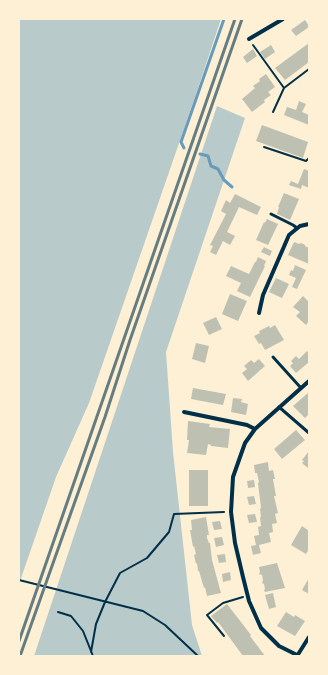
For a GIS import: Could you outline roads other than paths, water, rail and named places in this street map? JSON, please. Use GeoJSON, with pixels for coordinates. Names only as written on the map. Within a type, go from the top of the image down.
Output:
{"type":"FeatureCollection","features":[{"type":"Feature","properties":{"kind":"street"},"geometry":{"type":"LineString","coordinates":[[249,39],[283,19]]}},
{"type":"Feature","properties":{"kind":"street"},"geometry":{"type":"LineString","coordinates":[[259,313],[263,295],[289,236],[300,226],[309,224]]}},
{"type":"Feature","properties":{"kind":"street"},"geometry":{"type":"LineString","coordinates":[[309,381],[255,429],[245,443],[233,477],[231,512],[235,543],[248,596],[261,628],[279,646],[297,656],[309,637]]}},
{"type":"Feature","properties":{"kind":"street"},"geometry":{"type":"LineString","coordinates":[[184,412],[247,425],[255,429]]}},
{"type":"Feature","properties":{"kind":"lane"},"geometry":{"type":"LineString","coordinates":[[271,214],[297,228]]}},
{"type":"Feature","properties":{"kind":"lane"},"geometry":{"type":"LineString","coordinates":[[273,357],[301,388]]}},
{"type":"Feature","properties":{"kind":"lane"},"geometry":{"type":"LineString","coordinates":[[280,407],[309,433]]}},
{"type":"Feature","properties":{"kind":"waterway"},"geometry":{"type":"LineString","coordinates":[[184,148],[181,142],[224,19]]}},
{"type":"Feature","properties":{"kind":"waterway"},"geometry":{"type":"LineString","coordinates":[[200,154],[208,156],[211,166],[218,169],[224,180],[232,187]]}},
{"type":"Feature","properties":{"kind":"railway"},"geometry":{"type":"LineString","coordinates":[[19,641],[235,19]]}},
{"type":"Feature","properties":{"kind":"railway"},"geometry":{"type":"LineString","coordinates":[[20,656],[105,417],[130,340],[242,19]]}}]}
